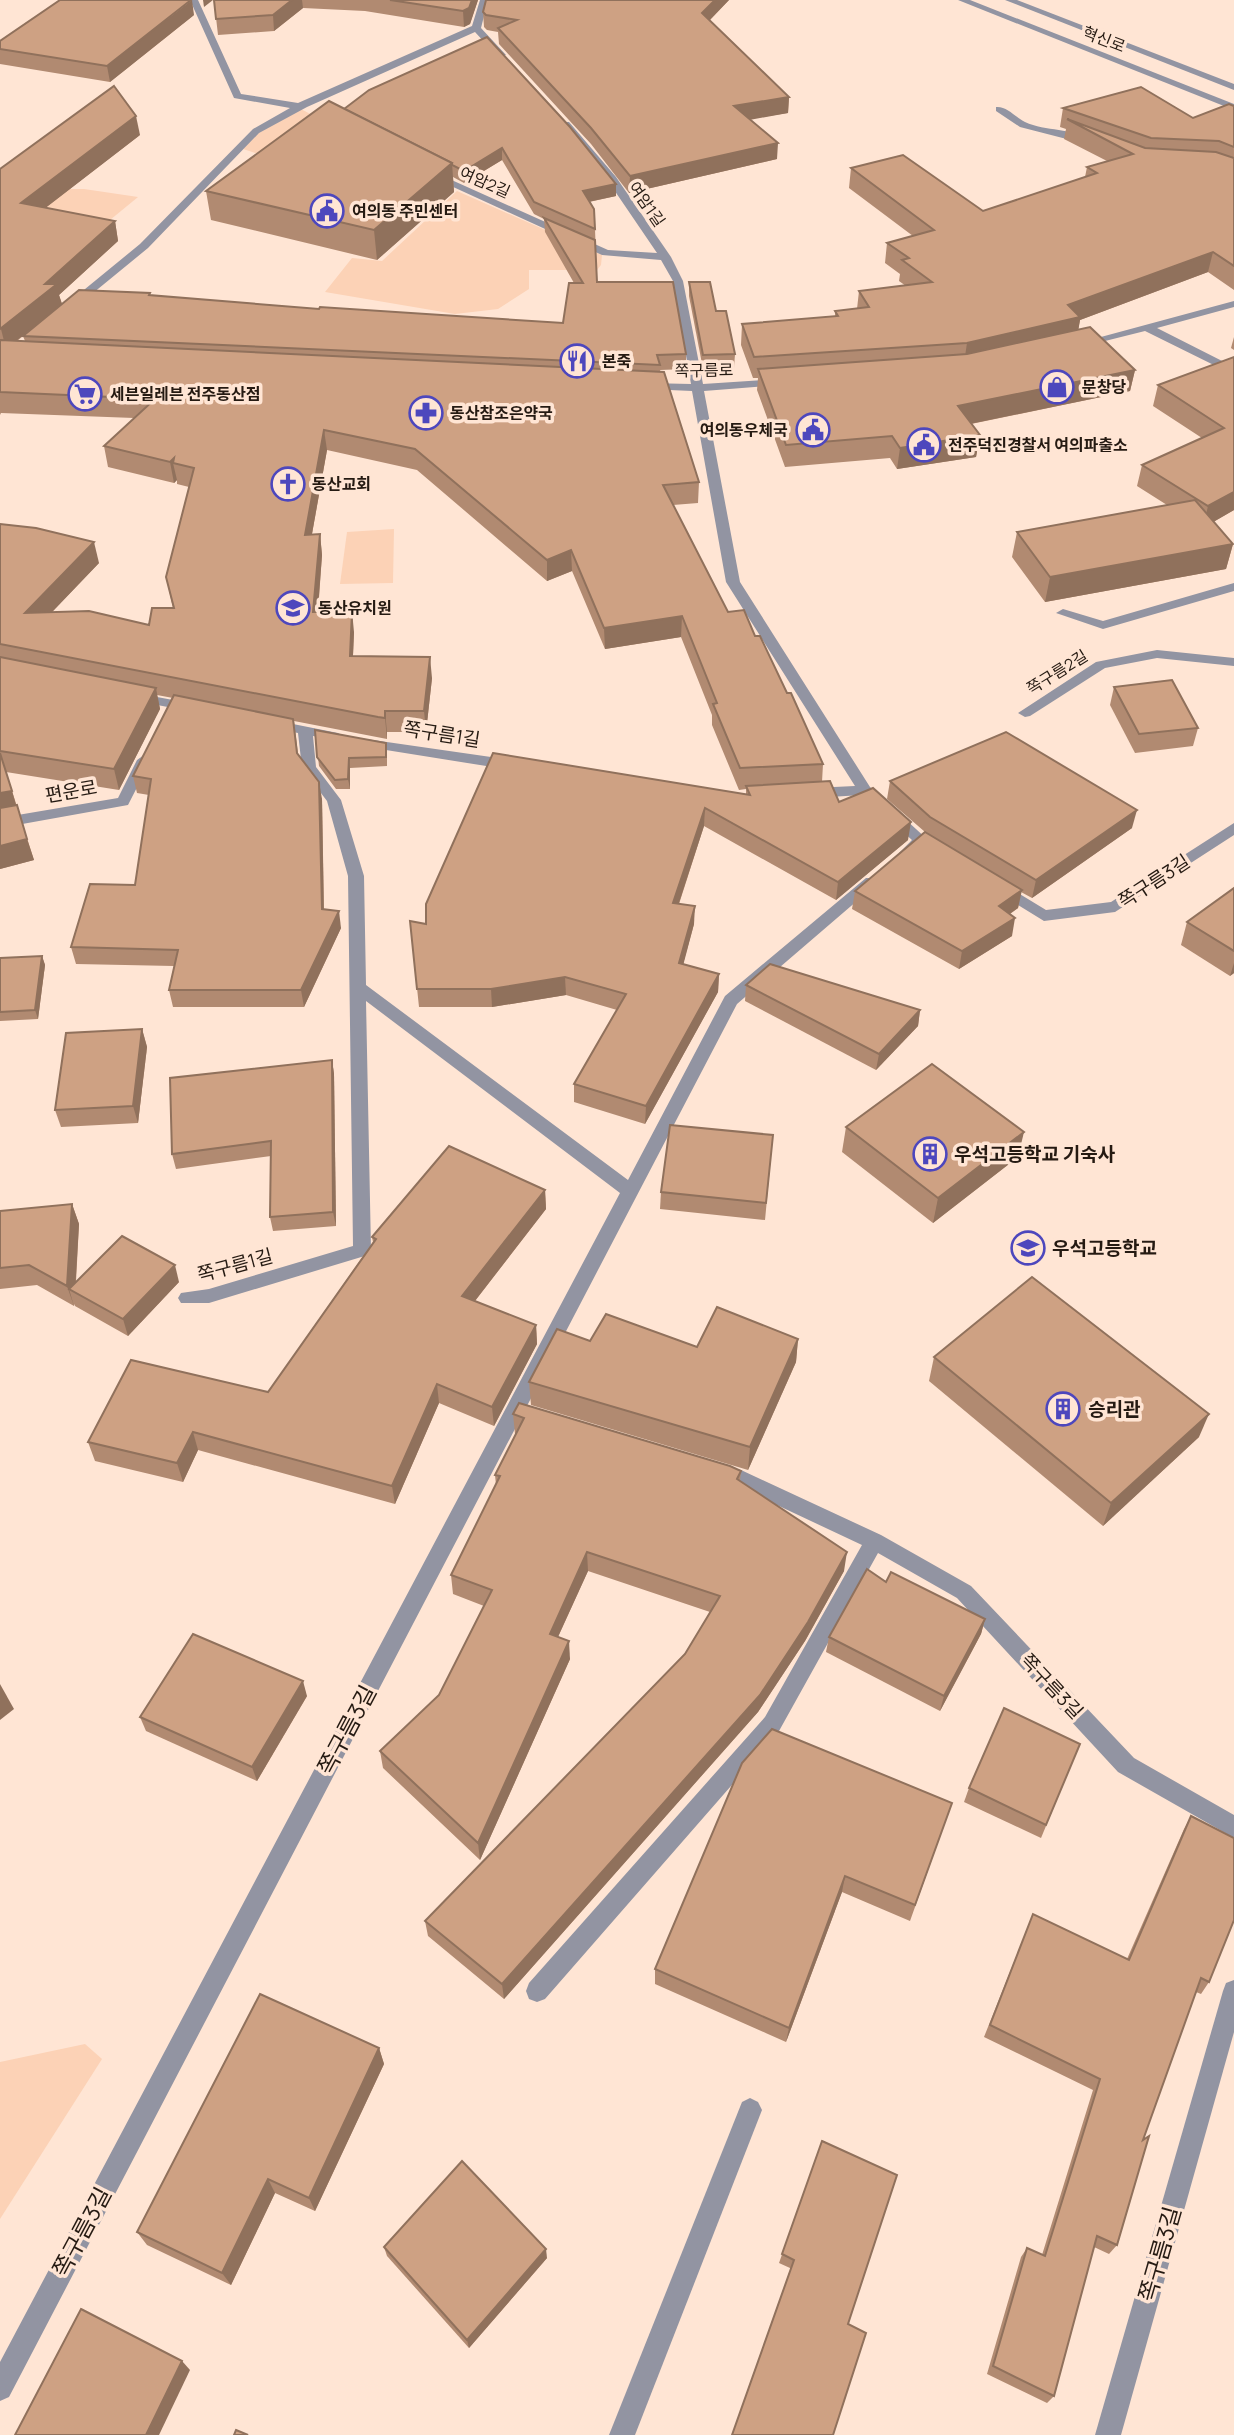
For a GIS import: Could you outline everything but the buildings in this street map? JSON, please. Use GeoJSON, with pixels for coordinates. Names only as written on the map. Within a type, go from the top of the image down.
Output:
{"type":"FeatureCollection","features":[{"type":"Feature","properties":{"kind":"street"},"geometry":{"type":"LineString","coordinates":[[194,0],[237,96],[300,106],[312,112]]}},
{"type":"Feature","properties":{"kind":"street"},"geometry":{"type":"LineString","coordinates":[[476,28],[484,0]]}},
{"type":"Feature","properties":{"kind":"street","name":"혁신로"},"geometry":{"type":"LineString","coordinates":[[962,0],[1234,107]]}},
{"type":"Feature","properties":{"kind":"street","name":"혁신로"},"geometry":{"type":"LineString","coordinates":[[1009,0],[1234,87]]}},
{"type":"Feature","properties":{"kind":"street"},"geometry":{"type":"LineString","coordinates":[[62,314],[144,246],[256,131],[300,106],[476,28]]}},
{"type":"Feature","properties":{"kind":"street"},"geometry":{"type":"LineString","coordinates":[[476,28],[514,69]]}},
{"type":"Feature","properties":{"kind":"street"},"geometry":{"type":"LineString","coordinates":[[999,109],[1023,125],[1067,134],[1100,146]]}},
{"type":"Feature","properties":{"kind":"street","name":"여암1길"},"geometry":{"type":"LineString","coordinates":[[561,119],[590,150],[666,257],[678,281],[697,388]]}},
{"type":"Feature","properties":{"kind":"street","name":"여암2길"},"geometry":{"type":"LineString","coordinates":[[421,170],[606,253],[666,257]]}},
{"type":"Feature","properties":{"kind":"street"},"geometry":{"type":"LineString","coordinates":[[1064,347],[1149,328],[1234,304]]}},
{"type":"Feature","properties":{"kind":"street"},"geometry":{"type":"LineString","coordinates":[[1149,328],[1234,372]]}},
{"type":"Feature","properties":{"kind":"street","name":"쪽구름로"},"geometry":{"type":"LineString","coordinates":[[627,385],[697,388],[790,381]]}},
{"type":"Feature","properties":{"kind":"street"},"geometry":{"type":"LineString","coordinates":[[358,987],[630,1191],[731,1000],[884,872],[926,844],[865,790],[733,582],[697,388]]}},
{"type":"Feature","properties":{"kind":"street","name":"쪽구름2길"},"geometry":{"type":"LineString","coordinates":[[1063,613],[1103,625],[1234,587]]}},
{"type":"Feature","properties":{"kind":"street","name":"쪽구름2길"},"geometry":{"type":"LineString","coordinates":[[1025,713],[1101,664],[1157,654],[1234,662]]}},
{"type":"Feature","properties":{"kind":"street"},"geometry":{"type":"LineString","coordinates":[[119,694],[169,710],[212,712]]}},
{"type":"Feature","properties":{"kind":"street","name":"쪽구름1길"},"geometry":{"type":"LineString","coordinates":[[252,720],[380,745],[531,768]]}},
{"type":"Feature","properties":{"kind":"street","name":"쪽구름1길"},"geometry":{"type":"LineString","coordinates":[[187,1298],[209,1296],[362,1250],[356,876],[334,800],[309,768],[304,730]]}},
{"type":"Feature","properties":{"kind":"street","name":"편운로"},"geometry":{"type":"LineString","coordinates":[[0,823],[122,802],[154,741]]}},
{"type":"Feature","properties":{"kind":"street"},"geometry":{"type":"LineString","coordinates":[[801,794],[865,790]]}},
{"type":"Feature","properties":{"kind":"street","name":"쪽구름3길"},"geometry":{"type":"LineString","coordinates":[[988,882],[1044,916],[1115,907],[1234,828]]}},
{"type":"Feature","properties":{"kind":"street","name":"쪽구름3길"},"geometry":{"type":"LineString","coordinates":[[0,2388],[521,1413],[630,1191]]}},
{"type":"Feature","properties":{"kind":"street","name":"쪽구름3길"},"geometry":{"type":"LineString","coordinates":[[696,1465],[734,1476],[874,1541],[964,1592],[1126,1765],[1234,1827]]}},
{"type":"Feature","properties":{"kind":"street"},"geometry":{"type":"LineString","coordinates":[[537,1991],[772,1724],[874,1541]]}},
{"type":"Feature","properties":{"kind":"street","name":"쪽구름3길"},"geometry":{"type":"LineString","coordinates":[[1108,2435],[1234,1991]]}},
{"type":"Feature","properties":{"kind":"street"},"geometry":{"type":"LineString","coordinates":[[622,2435],[750,2110]]}},
{"type":"Feature","properties":{"kind":"shaded area"},"geometry":{"type":"Polygon","coordinates":[[[299,108],[454,190],[283,162],[243,149],[259,132],[299,108]]]}},
{"type":"Feature","properties":{"kind":"shaded area"},"geometry":{"type":"Polygon","coordinates":[[[53,189],[84,189],[138,197],[99,229],[0,212],[53,189]]]}},
{"type":"Feature","properties":{"kind":"shaded area"},"geometry":{"type":"Polygon","coordinates":[[[457,191],[602,255],[601,265],[597,270],[529,270],[529,289],[498,309],[455,314],[325,292],[352,258],[382,261],[457,191]]]}},
{"type":"Feature","properties":{"kind":"shaded area"},"geometry":{"type":"Polygon","coordinates":[[[394,529],[393,583],[340,584],[347,532],[394,529]]]}},
{"type":"Feature","properties":{"kind":"shaded area"},"geometry":{"type":"Polygon","coordinates":[[[85,2044],[102,2059],[0,2219],[0,2062],[85,2044]]]}},
{"type":"Feature","properties":{"kind":"place","name":"여의동 주민센터"},"geometry":{"type":"Point","coordinates":[327,211]}},
{"type":"Feature","properties":{"kind":"place","name":"본죽"},"geometry":{"type":"Point","coordinates":[577,361]}},
{"type":"Feature","properties":{"kind":"place","name":"문창당"},"geometry":{"type":"Point","coordinates":[1057,387]}},
{"type":"Feature","properties":{"kind":"place","name":"세븐일레븐 전주동산점"},"geometry":{"type":"Point","coordinates":[85,394]}},
{"type":"Feature","properties":{"kind":"place","name":"동산참조은약국"},"geometry":{"type":"Point","coordinates":[426,413]}},
{"type":"Feature","properties":{"kind":"place","name":"여의동우체국"},"geometry":{"type":"Point","coordinates":[813,430]}},
{"type":"Feature","properties":{"kind":"place","name":"전주덕진경찰서 여의파출소"},"geometry":{"type":"Point","coordinates":[924,445]}},
{"type":"Feature","properties":{"kind":"place","name":"동산교회"},"geometry":{"type":"Point","coordinates":[288,484]}},
{"type":"Feature","properties":{"kind":"place","name":"동산유치원"},"geometry":{"type":"Point","coordinates":[293,608]}},
{"type":"Feature","properties":{"kind":"place","name":"우석고등학교 기숙사"},"geometry":{"type":"Point","coordinates":[930,1154]}},
{"type":"Feature","properties":{"kind":"place","name":"우석고등학교"},"geometry":{"type":"Point","coordinates":[1028,1248]}},
{"type":"Feature","properties":{"kind":"place","name":"승리관"},"geometry":{"type":"Point","coordinates":[1063,1409]}}]}
